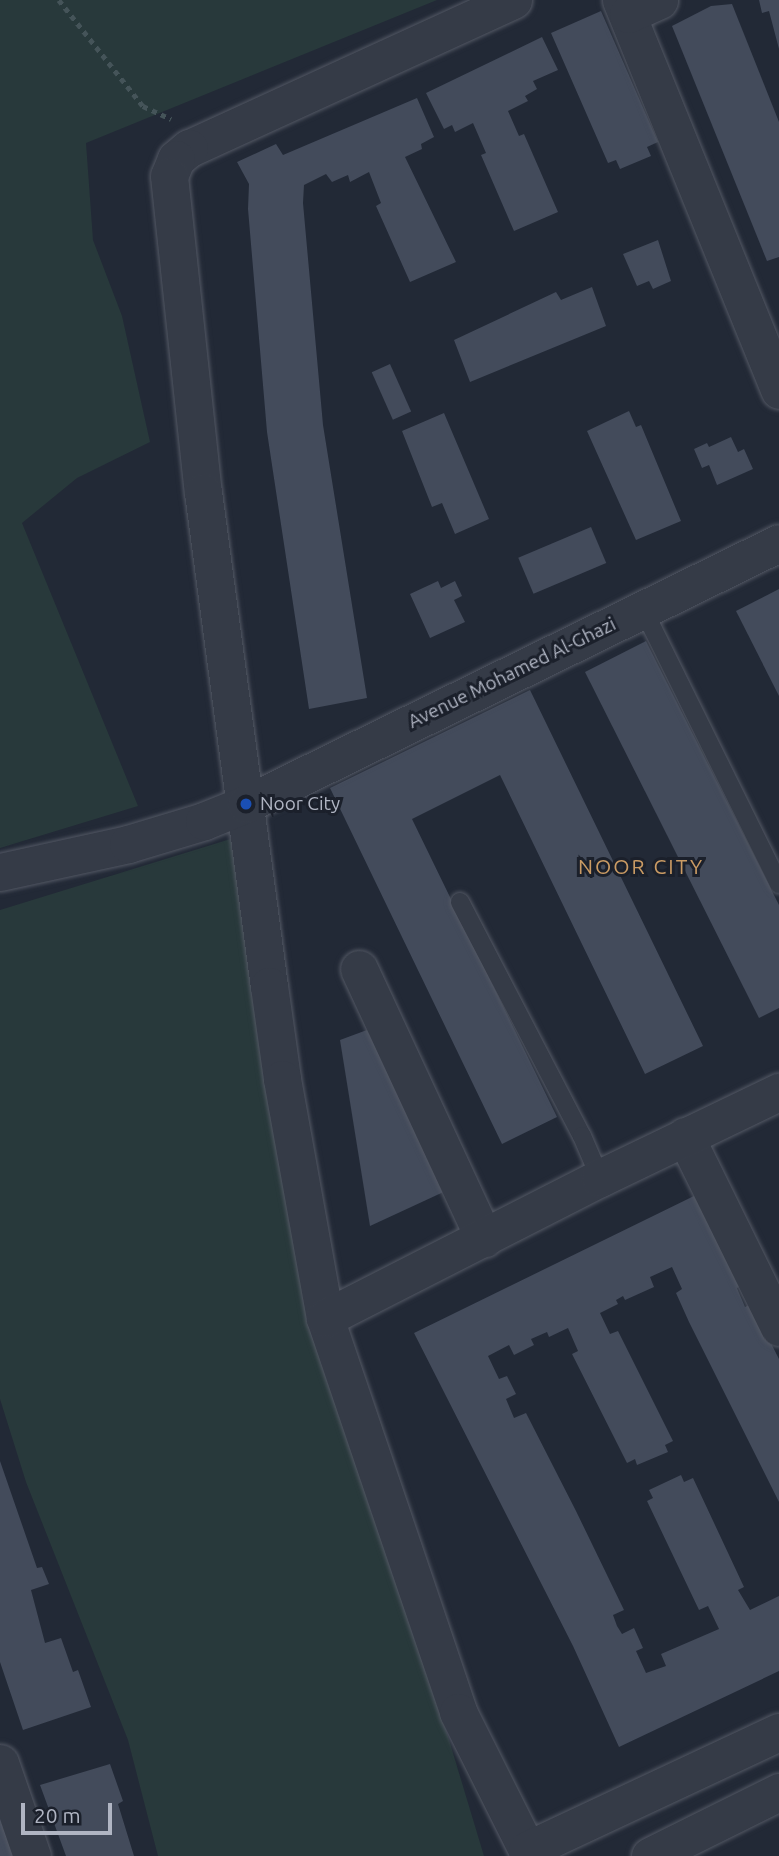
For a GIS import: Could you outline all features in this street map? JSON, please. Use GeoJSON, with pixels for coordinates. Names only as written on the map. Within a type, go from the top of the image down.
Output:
{"type":"FeatureCollection","features":[{"type":"Feature","properties":{"kind":"street"},"geometry":{"type":"LineString","coordinates":[[513,0],[189,148],[176,159],[169,176],[203,492],[282,1079],[326,1318],[458,1712],[529,1853],[779,1732]]}},
{"type":"Feature","properties":{"kind":"street"},"geometry":{"type":"LineString","coordinates":[[636,5],[770,340],[779,390]]}},
{"type":"Feature","properties":{"kind":"street","name":"Avenue Mohamed Al-Ghazi"},"geometry":{"type":"LineString","coordinates":[[0,872],[128,844],[204,821],[246,804],[779,543]]}},
{"type":"Feature","properties":{"kind":"street"},"geometry":{"type":"LineString","coordinates":[[359,969],[484,1238]]}},
{"type":"Feature","properties":{"kind":"street"},"geometry":{"type":"LineString","coordinates":[[326,1318],[600,1178],[779,1092]]}},
{"type":"Feature","properties":{"kind":"street"},"geometry":{"type":"LineString","coordinates":[[685,1136],[779,1327]]}},
{"type":"Feature","properties":{"kind":"street"},"geometry":{"type":"LineString","coordinates":[[0,1763],[32,1856]]}},
{"type":"Feature","properties":{"kind":"street"},"geometry":{"type":"LineString","coordinates":[[650,1856],[779,1792]]}},
{"type":"Feature","properties":{"kind":"lane"},"geometry":{"type":"LineString","coordinates":[[643,609],[779,884]]}},
{"type":"Feature","properties":{"kind":"lane"},"geometry":{"type":"LineString","coordinates":[[460,902],[582,1136],[600,1178]]}},
{"type":"Feature","properties":{"kind":"path"},"geometry":{"type":"LineString","coordinates":[[59,0],[143,106],[163,118],[174,119]]}},
{"type":"Feature","properties":{"kind":"shaded area"},"geometry":{"type":"Polygon","coordinates":[[[0,0],[437,0],[86,143],[93,240],[122,316],[150,442],[77,478],[22,523],[138,806],[0,848],[0,0]]]}},
{"type":"Feature","properties":{"kind":"shaded area"},"geometry":{"type":"Polygon","coordinates":[[[237,837],[318,1305],[484,1856],[158,1856],[128,1740],[26,1482],[0,1399],[0,910],[237,837]]]}},
{"type":"Feature","properties":{"kind":"building"},"geometry":{"type":"Polygon","coordinates":[[[759,0],[779,0],[779,49],[769,11],[762,13],[759,0]]]}},
{"type":"Feature","properties":{"kind":"building"},"geometry":{"type":"Polygon","coordinates":[[[732,4],[779,122],[779,257],[767,261],[672,26],[711,6],[732,4]]]}},
{"type":"Feature","properties":{"kind":"building"},"geometry":{"type":"Polygon","coordinates":[[[601,11],[658,142],[647,147],[651,156],[620,169],[616,160],[608,163],[551,33],[601,11]]]}},
{"type":"Feature","properties":{"kind":"building"},"geometry":{"type":"Polygon","coordinates":[[[542,37],[558,70],[533,81],[537,89],[525,96],[528,101],[508,111],[519,136],[524,134],[558,212],[514,231],[481,155],[486,153],[473,123],[455,132],[452,125],[444,129],[426,93],[542,37]]]}},
{"type":"Feature","properties":{"kind":"building"},"geometry":{"type":"Polygon","coordinates":[[[417,98],[434,137],[421,144],[422,149],[405,157],[456,262],[410,282],[376,206],[381,203],[369,172],[350,182],[348,175],[332,182],[326,174],[304,185],[303,203],[323,425],[367,698],[309,709],[267,432],[248,209],[249,184],[237,162],[276,144],[283,155],[417,98]]]}},
{"type":"Feature","properties":{"kind":"building"},"geometry":{"type":"Polygon","coordinates":[[[658,240],[671,281],[653,289],[649,281],[637,286],[623,254],[658,240]]]}},
{"type":"Feature","properties":{"kind":"building"},"geometry":{"type":"Polygon","coordinates":[[[592,287],[606,326],[470,382],[454,340],[556,292],[561,300],[592,287]]]}},
{"type":"Feature","properties":{"kind":"building"},"geometry":{"type":"Polygon","coordinates":[[[390,364],[411,412],[393,420],[372,372],[390,364]]]}},
{"type":"Feature","properties":{"kind":"building"},"geometry":{"type":"Polygon","coordinates":[[[629,411],[636,427],[641,425],[681,521],[636,540],[587,431],[629,411]]]}},
{"type":"Feature","properties":{"kind":"building"},"geometry":{"type":"Polygon","coordinates":[[[444,413],[489,519],[455,534],[442,503],[432,507],[402,431],[444,413]]]}},
{"type":"Feature","properties":{"kind":"building"},"geometry":{"type":"Polygon","coordinates":[[[731,437],[738,452],[744,449],[753,469],[717,485],[709,465],[702,468],[694,449],[707,443],[709,447],[731,437]]]}},
{"type":"Feature","properties":{"kind":"building"},"geometry":{"type":"Polygon","coordinates":[[[591,527],[606,563],[534,594],[518,558],[591,527]]]}},
{"type":"Feature","properties":{"kind":"building"},"geometry":{"type":"Polygon","coordinates":[[[438,581],[441,588],[455,581],[462,596],[454,600],[465,622],[430,638],[410,594],[438,581]]]}},
{"type":"Feature","properties":{"kind":"building"},"geometry":{"type":"Polygon","coordinates":[[[779,589],[779,696],[736,611],[779,589]]]}},
{"type":"Feature","properties":{"kind":"building"},"geometry":{"type":"Polygon","coordinates":[[[646,641],[779,905],[779,1008],[759,1018],[585,672],[646,641]]]}},
{"type":"Feature","properties":{"kind":"building"},"geometry":{"type":"Polygon","coordinates":[[[530,690],[703,1046],[645,1074],[500,775],[412,819],[557,1117],[502,1144],[330,788],[530,690]]]}},
{"type":"Feature","properties":{"kind":"building"},"geometry":{"type":"Polygon","coordinates":[[[375,1027],[450,1189],[370,1226],[340,1040],[375,1027]]]}},
{"type":"Feature","properties":{"kind":"building"},"geometry":{"type":"Polygon","coordinates":[[[696,1195],[742,1285],[737,1288],[745,1307],[751,1304],[779,1359],[779,1502],[689,1322],[676,1293],[682,1289],[672,1267],[650,1277],[654,1287],[625,1300],[623,1296],[616,1300],[618,1304],[600,1313],[610,1334],[618,1331],[673,1441],[665,1445],[668,1452],[637,1465],[635,1459],[627,1463],[572,1354],[578,1351],[568,1328],[549,1337],[547,1332],[531,1339],[534,1345],[514,1355],[509,1345],[488,1356],[499,1379],[507,1376],[516,1394],[506,1399],[514,1418],[526,1413],[576,1511],[624,1610],[613,1615],[617,1626],[622,1634],[634,1628],[643,1648],[636,1651],[646,1673],[666,1666],[661,1654],[719,1629],[708,1606],[699,1610],[647,1501],[653,1498],[649,1490],[681,1475],[684,1482],[693,1478],[744,1587],[738,1590],[750,1610],[779,1596],[779,1671],[619,1747],[573,1646],[414,1333],[696,1195]]]}},
{"type":"Feature","properties":{"kind":"building"},"geometry":{"type":"Polygon","coordinates":[[[0,1461],[37,1568],[42,1567],[49,1584],[31,1590],[45,1643],[61,1638],[73,1672],[78,1670],[91,1707],[23,1730],[0,1662],[0,1461]]]}},
{"type":"Feature","properties":{"kind":"building"},"geometry":{"type":"Polygon","coordinates":[[[110,1764],[123,1801],[118,1804],[134,1856],[66,1856],[40,1785],[110,1764]]]}},
{"type":"Feature","properties":{"kind":"building"},"geometry":{"type":"Polygon","coordinates":[[[0,1819],[13,1856],[0,1856],[0,1819]]]}},
{"type":"Feature","properties":{"kind":"place","name":"Noor City"},"geometry":{"type":"Point","coordinates":[246,804]}},
{"type":"Feature","properties":{"kind":"district","name":"NOOR CITY"},"geometry":{"type":"Point","coordinates":[641,866]}}]}
